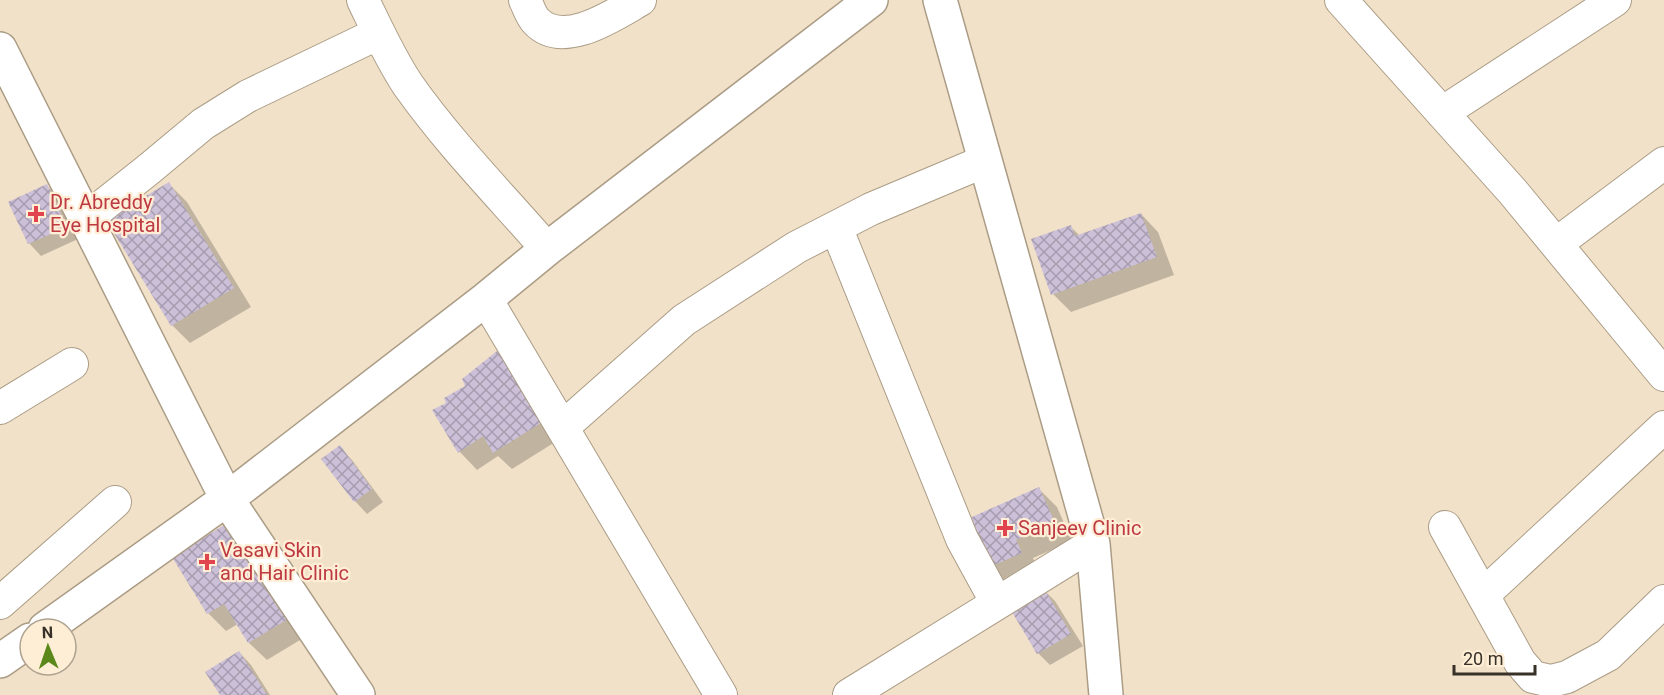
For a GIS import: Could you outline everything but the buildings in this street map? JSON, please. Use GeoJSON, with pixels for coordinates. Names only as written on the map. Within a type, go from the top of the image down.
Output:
{"type":"FeatureCollection","features":[{"type":"Feature","properties":{"kind":"street"},"geometry":{"type":"LineString","coordinates":[[363,0],[408,85],[447,134],[547,249]]}},
{"type":"Feature","properties":{"kind":"street"},"geometry":{"type":"LineString","coordinates":[[525,0],[536,21],[554,32],[575,32],[599,23],[640,0]]}},
{"type":"Feature","properties":{"kind":"street"},"geometry":{"type":"LineString","coordinates":[[62,617],[227,499],[871,0]]}},
{"type":"Feature","properties":{"kind":"street"},"geometry":{"type":"LineString","coordinates":[[940,0],[1093,544],[1106,695]]}},
{"type":"Feature","properties":{"kind":"street"},"geometry":{"type":"LineString","coordinates":[[1341,0],[1556,244],[1664,375]]}},
{"type":"Feature","properties":{"kind":"street"},"geometry":{"type":"LineString","coordinates":[[1442,113],[1615,0]]}},
{"type":"Feature","properties":{"kind":"street"},"geometry":{"type":"LineString","coordinates":[[86,219],[203,124],[239,102],[379,33]]}},
{"type":"Feature","properties":{"kind":"street"},"geometry":{"type":"LineString","coordinates":[[0,49],[227,499],[358,695]]}},
{"type":"Feature","properties":{"kind":"street"},"geometry":{"type":"LineString","coordinates":[[563,427],[684,320],[797,247],[871,208],[985,161]]}},
{"type":"Feature","properties":{"kind":"street"},"geometry":{"type":"LineString","coordinates":[[1556,244],[1664,163]]}},
{"type":"Feature","properties":{"kind":"street"},"geometry":{"type":"LineString","coordinates":[[836,227],[962,539],[998,603]]}},
{"type":"Feature","properties":{"kind":"street"},"geometry":{"type":"LineString","coordinates":[[486,299],[721,695]]}},
{"type":"Feature","properties":{"kind":"street"},"geometry":{"type":"LineString","coordinates":[[0,408],[72,363]]}},
{"type":"Feature","properties":{"kind":"street"},"geometry":{"type":"LineString","coordinates":[[1483,595],[1664,427]]}},
{"type":"Feature","properties":{"kind":"street"},"geometry":{"type":"LineString","coordinates":[[0,603],[116,502]]}},
{"type":"Feature","properties":{"kind":"street"},"geometry":{"type":"LineString","coordinates":[[1445,527],[1520,662],[1533,677],[1551,681],[1567,677],[1608,655],[1664,601]]}},
{"type":"Feature","properties":{"kind":"street"},"geometry":{"type":"LineString","coordinates":[[849,695],[1093,544]]}},
{"type":"Feature","properties":{"kind":"street"},"geometry":{"type":"LineString","coordinates":[[0,661],[18,648]]}},
{"type":"Feature","properties":{"kind":"place","name":"Dr. Abreddy Eye Hospital"},"geometry":{"type":"Point","coordinates":[36,214]}},
{"type":"Feature","properties":{"kind":"place","name":"Sanjeev Clinic"},"geometry":{"type":"Point","coordinates":[1005,528]}},
{"type":"Feature","properties":{"kind":"place","name":"Vasavi Skin and Hair Clinic"},"geometry":{"type":"Point","coordinates":[207,562]}}]}
